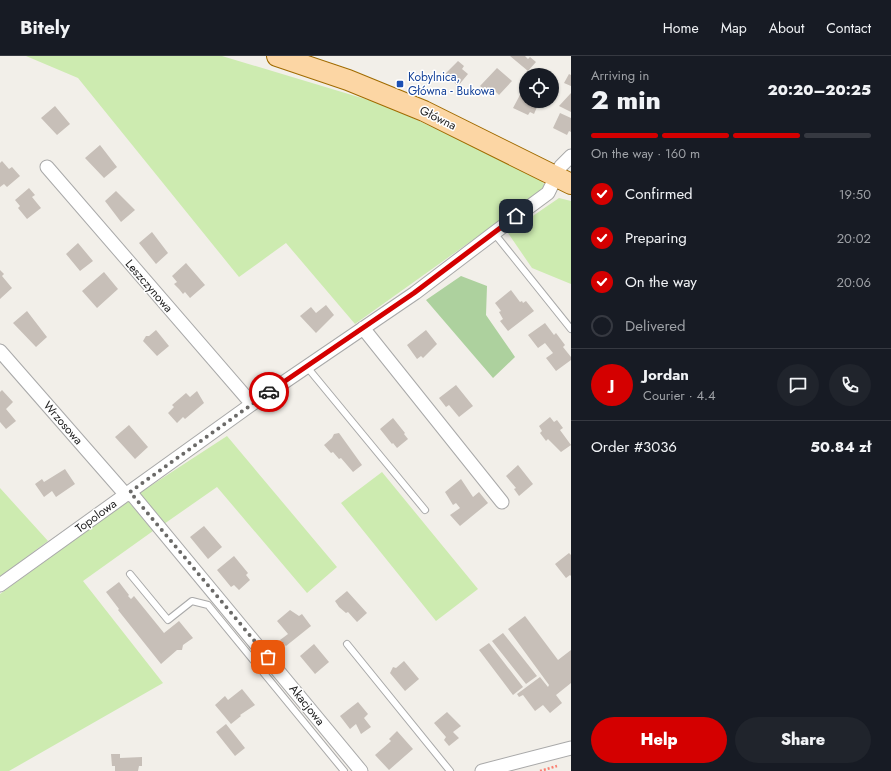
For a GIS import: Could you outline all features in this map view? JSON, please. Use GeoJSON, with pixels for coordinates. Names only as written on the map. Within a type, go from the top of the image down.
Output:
{"type":"FeatureCollection","features":[{"type":"Feature","properties":{"kind":"main road","name":"Główna"},"geometry":{"type":"LineString","coordinates":[[276,56],[348,80],[424,111],[564,180]]}},
{"type":"Feature","properties":{"kind":"street","name":"Topolowa"},"geometry":{"type":"LineString","coordinates":[[0,585],[252,404],[414,293],[494,234],[564,180],[561,166],[571,156]]}},
{"type":"Feature","properties":{"kind":"street","name":"Leszczynowa"},"geometry":{"type":"LineString","coordinates":[[46,167],[252,404]]}},
{"type":"Feature","properties":{"kind":"street"},"geometry":{"type":"LineString","coordinates":[[363,328],[502,502]]}},
{"type":"Feature","properties":{"kind":"street","name":"Wrzosowa"},"geometry":{"type":"LineString","coordinates":[[0,351],[128,494]]}},
{"type":"Feature","properties":{"kind":"street","name":"Akacjowa"},"geometry":{"type":"LineString","coordinates":[[128,494],[361,771]]}},
{"type":"Feature","properties":{"kind":"street"},"geometry":{"type":"LineString","coordinates":[[482,771],[571,748]]}},
{"type":"Feature","properties":{"kind":"lane"},"geometry":{"type":"LineString","coordinates":[[494,234],[571,329]]}},
{"type":"Feature","properties":{"kind":"lane"},"geometry":{"type":"LineString","coordinates":[[307,367],[425,510]]}},
{"type":"Feature","properties":{"kind":"lane"},"geometry":{"type":"LineString","coordinates":[[130,574],[168,620],[192,602],[208,605],[344,771]]}},
{"type":"Feature","properties":{"kind":"lane"},"geometry":{"type":"LineString","coordinates":[[347,644],[450,771]]}},
{"type":"Feature","properties":{"kind":"green space"},"geometry":{"type":"Polygon","coordinates":[[[26,56],[222,56],[385,105],[539,177],[544,184],[544,189],[355,324],[286,243],[239,277],[78,78],[26,56]]]}},
{"type":"Feature","properties":{"kind":"green space"},"geometry":{"type":"Polygon","coordinates":[[[559,198],[571,201],[571,284],[532,268],[508,233],[559,198]]]}},
{"type":"Feature","properties":{"kind":"green space"},"geometry":{"type":"Polygon","coordinates":[[[461,276],[487,286],[486,315],[515,357],[493,378],[426,300],[461,276]]]}},
{"type":"Feature","properties":{"kind":"green space"},"geometry":{"type":"Polygon","coordinates":[[[227,436],[337,567],[307,593],[217,487],[164,524],[138,494],[227,436]]]}},
{"type":"Feature","properties":{"kind":"green space"},"geometry":{"type":"Polygon","coordinates":[[[382,472],[478,589],[436,621],[341,503],[382,472]]]}},
{"type":"Feature","properties":{"kind":"green space"},"geometry":{"type":"Polygon","coordinates":[[[0,488],[48,541],[0,577],[0,488]]]}},
{"type":"Feature","properties":{"kind":"green space"},"geometry":{"type":"Polygon","coordinates":[[[128,501],[153,531],[83,581],[163,683],[9,771],[0,771],[0,594],[128,501]]]}},
{"type":"Feature","properties":{"kind":"building"},"geometry":{"type":"Polygon","coordinates":[[[510,56],[525,56],[528,59],[530,57],[536,62],[531,68],[524,68],[510,56]]]}},
{"type":"Feature","properties":{"kind":"building"},"geometry":{"type":"Polygon","coordinates":[[[458,61],[464,66],[462,69],[468,74],[458,86],[445,74],[458,61]]]}},
{"type":"Feature","properties":{"kind":"building"},"geometry":{"type":"Polygon","coordinates":[[[497,68],[512,81],[499,95],[495,91],[491,96],[480,86],[497,68]]]}},
{"type":"Feature","properties":{"kind":"building"},"geometry":{"type":"Polygon","coordinates":[[[569,74],[571,75],[571,86],[564,83],[569,74]]]}},
{"type":"Feature","properties":{"kind":"building"},"geometry":{"type":"Polygon","coordinates":[[[571,93],[571,112],[559,106],[571,93]]]}},
{"type":"Feature","properties":{"kind":"building"},"geometry":{"type":"Polygon","coordinates":[[[519,97],[519,108],[537,108],[534,114],[530,112],[528,115],[513,108],[519,97]]]}},
{"type":"Feature","properties":{"kind":"building"},"geometry":{"type":"Polygon","coordinates":[[[55,106],[70,124],[57,135],[41,118],[55,106]]]}},
{"type":"Feature","properties":{"kind":"building"},"geometry":{"type":"Polygon","coordinates":[[[560,113],[571,118],[571,132],[569,131],[567,135],[553,128],[560,113]]]}},
{"type":"Feature","properties":{"kind":"building"},"geometry":{"type":"Polygon","coordinates":[[[100,145],[117,167],[104,178],[85,158],[100,145]]]}},
{"type":"Feature","properties":{"kind":"building"},"geometry":{"type":"Polygon","coordinates":[[[2,161],[9,169],[12,167],[20,176],[7,187],[4,184],[0,187],[0,163],[2,161]]]}},
{"type":"Feature","properties":{"kind":"building"},"geometry":{"type":"Polygon","coordinates":[[[29,188],[35,195],[32,197],[41,208],[27,219],[18,208],[20,206],[15,200],[29,188]]]}},
{"type":"Feature","properties":{"kind":"building"},"geometry":{"type":"Polygon","coordinates":[[[116,191],[135,210],[121,222],[105,201],[116,191]]]}},
{"type":"Feature","properties":{"kind":"building"},"geometry":{"type":"Polygon","coordinates":[[[152,232],[168,253],[156,264],[139,243],[152,232]]]}},
{"type":"Feature","properties":{"kind":"building"},"geometry":{"type":"Polygon","coordinates":[[[78,243],[93,261],[80,271],[66,254],[78,243]]]}},
{"type":"Feature","properties":{"kind":"building"},"geometry":{"type":"Polygon","coordinates":[[[186,263],[205,285],[190,298],[185,292],[183,294],[174,284],[177,282],[172,276],[186,263]]]}},
{"type":"Feature","properties":{"kind":"building"},"geometry":{"type":"Polygon","coordinates":[[[0,270],[4,274],[2,276],[12,288],[0,299],[0,270]]]}},
{"type":"Feature","properties":{"kind":"building"},"geometry":{"type":"Polygon","coordinates":[[[104,272],[118,289],[97,308],[82,291],[104,272]]]}},
{"type":"Feature","properties":{"kind":"building"},"geometry":{"type":"Polygon","coordinates":[[[511,290],[520,302],[522,301],[523,303],[526,301],[534,311],[508,331],[500,321],[503,319],[499,312],[501,311],[495,303],[511,290]]]}},
{"type":"Feature","properties":{"kind":"building"},"geometry":{"type":"Polygon","coordinates":[[[326,305],[334,315],[316,333],[300,316],[311,307],[316,313],[326,305]]]}},
{"type":"Feature","properties":{"kind":"building"},"geometry":{"type":"Polygon","coordinates":[[[27,311],[47,337],[36,347],[13,323],[27,311]]]}},
{"type":"Feature","properties":{"kind":"building"},"geometry":{"type":"Polygon","coordinates":[[[545,323],[554,335],[556,333],[565,345],[563,347],[571,357],[571,360],[556,371],[546,358],[553,353],[545,343],[538,348],[528,335],[545,323]]]}},
{"type":"Feature","properties":{"kind":"building"},"geometry":{"type":"Polygon","coordinates":[[[156,330],[169,346],[157,356],[143,341],[146,336],[149,336],[156,330]]]}},
{"type":"Feature","properties":{"kind":"building"},"geometry":{"type":"Polygon","coordinates":[[[426,330],[437,344],[423,358],[421,356],[417,359],[407,345],[426,330]]]}},
{"type":"Feature","properties":{"kind":"building"},"geometry":{"type":"Polygon","coordinates":[[[456,385],[473,406],[459,417],[449,405],[446,407],[439,398],[456,385]]]}},
{"type":"Feature","properties":{"kind":"building"},"geometry":{"type":"Polygon","coordinates":[[[2,390],[13,402],[6,409],[16,421],[6,429],[0,422],[0,392],[2,390]]]}},
{"type":"Feature","properties":{"kind":"building"},"geometry":{"type":"Polygon","coordinates":[[[197,391],[204,403],[185,419],[183,417],[177,423],[168,413],[174,407],[172,405],[186,393],[190,397],[197,391]]]}},
{"type":"Feature","properties":{"kind":"building"},"geometry":{"type":"Polygon","coordinates":[[[550,417],[554,422],[557,420],[563,428],[560,430],[571,445],[561,452],[548,439],[546,441],[540,433],[542,431],[539,426],[550,417]]]}},
{"type":"Feature","properties":{"kind":"building"},"geometry":{"type":"Polygon","coordinates":[[[393,418],[408,439],[397,448],[380,429],[393,418]]]}},
{"type":"Feature","properties":{"kind":"building"},"geometry":{"type":"Polygon","coordinates":[[[129,425],[148,447],[135,459],[115,437],[129,425]]]}},
{"type":"Feature","properties":{"kind":"building"},"geometry":{"type":"Polygon","coordinates":[[[339,433],[362,465],[353,472],[341,458],[339,459],[333,452],[331,453],[324,445],[332,438],[334,434],[339,433]]]}},
{"type":"Feature","properties":{"kind":"building"},"geometry":{"type":"Polygon","coordinates":[[[518,465],[533,484],[519,496],[514,489],[516,488],[506,476],[518,465]]]}},
{"type":"Feature","properties":{"kind":"building"},"geometry":{"type":"Polygon","coordinates":[[[65,469],[75,484],[56,497],[52,491],[44,497],[35,484],[42,479],[44,482],[65,469]]]}},
{"type":"Feature","properties":{"kind":"building"},"geometry":{"type":"Polygon","coordinates":[[[461,479],[473,497],[479,492],[488,503],[460,526],[450,515],[460,508],[456,503],[453,505],[445,492],[461,479]]]}},
{"type":"Feature","properties":{"kind":"building"},"geometry":{"type":"Polygon","coordinates":[[[204,526],[222,547],[208,559],[190,537],[204,526]]]}},
{"type":"Feature","properties":{"kind":"building"},"geometry":{"type":"Polygon","coordinates":[[[569,553],[571,555],[571,576],[570,575],[566,578],[555,564],[569,553]]]}},
{"type":"Feature","properties":{"kind":"building"},"geometry":{"type":"Polygon","coordinates":[[[234,556],[248,573],[246,575],[250,580],[239,590],[234,585],[231,587],[217,570],[234,556]]]}},
{"type":"Feature","properties":{"kind":"building"},"geometry":{"type":"Polygon","coordinates":[[[119,582],[129,595],[128,596],[131,599],[134,596],[164,633],[179,621],[193,638],[183,645],[182,650],[177,650],[161,664],[118,610],[119,609],[106,592],[119,582]]]}},
{"type":"Feature","properties":{"kind":"building"},"geometry":{"type":"Polygon","coordinates":[[[347,591],[367,613],[357,622],[348,612],[346,613],[339,607],[335,601],[347,591]]]}},
{"type":"Feature","properties":{"kind":"building"},"geometry":{"type":"Polygon","coordinates":[[[290,610],[299,616],[302,614],[311,626],[286,646],[280,640],[288,634],[277,621],[290,610]]]}},
{"type":"Feature","properties":{"kind":"building"},"geometry":{"type":"Polygon","coordinates":[[[525,616],[558,660],[571,650],[571,683],[556,695],[562,703],[550,713],[543,705],[535,711],[523,695],[519,697],[517,694],[540,677],[548,687],[549,685],[508,629],[525,616]]]}},
{"type":"Feature","properties":{"kind":"building"},"geometry":{"type":"Polygon","coordinates":[[[503,633],[537,676],[526,684],[492,641],[503,633]]]}},
{"type":"Feature","properties":{"kind":"building"},"geometry":{"type":"Polygon","coordinates":[[[489,643],[523,687],[513,695],[479,650],[489,643]]]}},
{"type":"Feature","properties":{"kind":"building"},"geometry":{"type":"Polygon","coordinates":[[[314,644],[329,662],[315,674],[300,656],[314,644]]]}},
{"type":"Feature","properties":{"kind":"building"},"geometry":{"type":"Polygon","coordinates":[[[404,661],[419,679],[405,691],[390,673],[393,667],[396,668],[404,661]]]}},
{"type":"Feature","properties":{"kind":"building"},"geometry":{"type":"Polygon","coordinates":[[[242,689],[255,705],[240,715],[241,716],[231,724],[215,705],[225,696],[228,700],[242,689]]]}},
{"type":"Feature","properties":{"kind":"building"},"geometry":{"type":"Polygon","coordinates":[[[358,702],[368,714],[364,718],[371,727],[361,734],[356,724],[350,729],[340,716],[358,702]]]}},
{"type":"Feature","properties":{"kind":"building"},"geometry":{"type":"Polygon","coordinates":[[[447,712],[461,726],[453,732],[459,738],[449,746],[444,740],[446,737],[434,723],[447,712]]]}},
{"type":"Feature","properties":{"kind":"building"},"geometry":{"type":"Polygon","coordinates":[[[226,724],[245,748],[235,756],[216,732],[226,724]]]}},
{"type":"Feature","properties":{"kind":"building"},"geometry":{"type":"Polygon","coordinates":[[[397,731],[413,749],[389,770],[375,755],[391,741],[389,739],[397,731]]]}},
{"type":"Feature","properties":{"kind":"building"},"geometry":{"type":"Polygon","coordinates":[[[111,754],[120,754],[120,758],[142,757],[142,766],[139,766],[138,771],[115,771],[115,766],[112,766],[111,754]]]}},
{"type":"Feature","properties":{"kind":"way so far"},"geometry":{"type":"LineString","coordinates":[[268,657],[130,492],[269,392]]}},
{"type":"Feature","properties":{"kind":"place","name":"Kobylnica, Główna - Bukowa"},"geometry":{"type":"Point","coordinates":[400,84]}},
{"type":"Feature","properties":{"kind":"route"},"geometry":{"type":"LineString","coordinates":[[269,392],[414,293],[516,216]]}}]}
